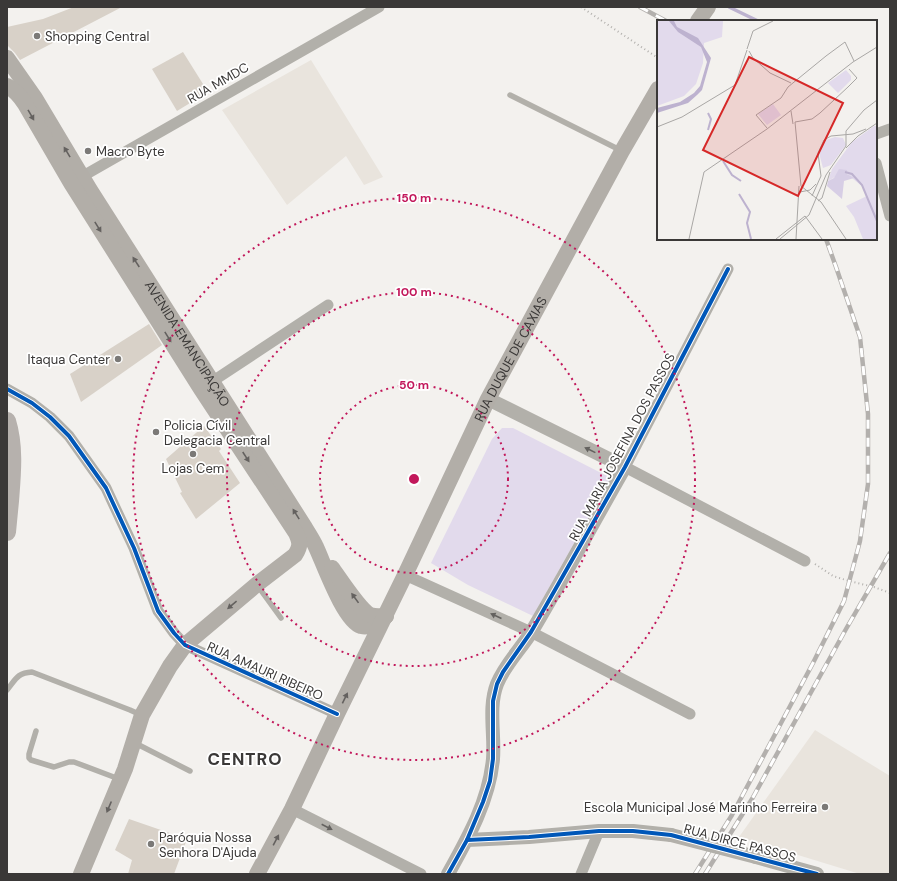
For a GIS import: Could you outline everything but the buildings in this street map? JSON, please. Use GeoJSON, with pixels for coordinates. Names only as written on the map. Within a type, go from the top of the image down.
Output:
{"type":"FeatureCollection","features":[{"type":"Feature","properties":{"kind":"main road","name":"AVENIDA EMANCIPAÇÃO"},"geometry":{"type":"LineString","coordinates":[[7,58],[34,98],[76,180]]}},
{"type":"Feature","properties":{"kind":"main road","name":"AVENIDA EMANCIPAÇÃO"},"geometry":{"type":"LineString","coordinates":[[7,86],[12,88],[18,94],[76,180],[207,385],[296,532],[299,549],[295,555]]}},
{"type":"Feature","properties":{"kind":"main road","name":"RUA DUQUE DE CAXIAS"},"geometry":{"type":"LineString","coordinates":[[257,874],[292,810],[368,650],[386,616],[488,399],[622,151],[657,91]]}},
{"type":"Feature","properties":{"kind":"main road","name":"AVENIDA EMANCIPAÇÃO"},"geometry":{"type":"LineString","coordinates":[[207,385],[304,526],[315,546],[338,597],[350,617],[361,626],[367,626]]}},
{"type":"Feature","properties":{"kind":"main road"},"geometry":{"type":"LineString","coordinates":[[7,421],[12,451],[12,481],[7,532]]}},
{"type":"Feature","properties":{"kind":"main road"},"geometry":{"type":"LineString","coordinates":[[315,546],[366,612],[371,616],[376,617],[386,616]]}},
{"type":"Feature","properties":{"kind":"main road"},"geometry":{"type":"LineString","coordinates":[[81,874],[125,769],[142,715],[170,666],[185,645],[256,585],[295,555],[302,554],[311,558],[338,597]]}},
{"type":"Feature","properties":{"kind":"main road"},"geometry":{"type":"LineString","coordinates":[[368,650],[369,641],[367,626],[379,622],[386,616]]}},
{"type":"Feature","properties":{"kind":"street","name":"RUA MMDC"},"geometry":{"type":"LineString","coordinates":[[76,180],[379,7]]}},
{"type":"Feature","properties":{"kind":"street"},"geometry":{"type":"LineString","coordinates":[[877,134],[890,129]]}},
{"type":"Feature","properties":{"kind":"street"},"geometry":{"type":"LineString","coordinates":[[877,167],[890,216]]}},
{"type":"Feature","properties":{"kind":"street","name":"RUA MARIA JOSEFINA DOS PASSOS"},"geometry":{"type":"LineString","coordinates":[[448,874],[466,840],[483,802],[490,781],[493,759],[493,701],[497,684],[503,672],[531,632],[625,467],[728,269]]}},
{"type":"Feature","properties":{"kind":"street"},"geometry":{"type":"LineString","coordinates":[[207,385],[328,305]]}},
{"type":"Feature","properties":{"kind":"street"},"geometry":{"type":"LineString","coordinates":[[7,389],[32,403],[50,417],[69,436],[106,488],[134,548],[158,611],[185,645]]}},
{"type":"Feature","properties":{"kind":"street"},"geometry":{"type":"LineString","coordinates":[[488,399],[625,467],[805,561]]}},
{"type":"Feature","properties":{"kind":"street"},"geometry":{"type":"LineString","coordinates":[[405,575],[531,632],[690,714]]}},
{"type":"Feature","properties":{"kind":"street","name":"RUA AMAURI RIBEIRO"},"geometry":{"type":"LineString","coordinates":[[185,645],[337,714]]}},
{"type":"Feature","properties":{"kind":"street"},"geometry":{"type":"LineString","coordinates":[[292,810],[421,874]]}},
{"type":"Feature","properties":{"kind":"street"},"geometry":{"type":"LineString","coordinates":[[581,874],[599,831]]}},
{"type":"Feature","properties":{"kind":"street","name":"RUA DIRCE PASSOS"},"geometry":{"type":"LineString","coordinates":[[466,840],[529,838],[599,831],[633,831],[671,835],[817,874]]}},
{"type":"Feature","properties":{"kind":"lane"},"geometry":{"type":"LineString","coordinates":[[510,95],[622,151]]}},
{"type":"Feature","properties":{"kind":"lane"},"geometry":{"type":"LineString","coordinates":[[256,585],[281,618]]}},
{"type":"Feature","properties":{"kind":"lane"},"geometry":{"type":"LineString","coordinates":[[7,690],[18,676],[24,672],[32,672],[142,715]]}},
{"type":"Feature","properties":{"kind":"lane"},"geometry":{"type":"LineString","coordinates":[[36,731],[29,754],[29,758],[32,760],[54,767],[69,762],[74,762],[121,779]]}},
{"type":"Feature","properties":{"kind":"lane"},"geometry":{"type":"LineString","coordinates":[[133,742],[190,771]]}},
{"type":"Feature","properties":{"kind":"path"},"geometry":{"type":"LineString","coordinates":[[581,7],[657,57]]}},
{"type":"Feature","properties":{"kind":"path"},"geometry":{"type":"LineString","coordinates":[[805,561],[818,565],[833,576],[890,593]]}},
{"type":"Feature","properties":{"kind":"shaded area"},"geometry":{"type":"Polygon","coordinates":[[[311,60],[383,177],[364,185],[346,156],[287,205],[222,110],[311,60]]]}},
{"type":"Feature","properties":{"kind":"shaded area"},"geometry":{"type":"Polygon","coordinates":[[[502,428],[513,428],[611,478],[533,616],[468,585],[431,563],[492,439],[502,428]]]}},
{"type":"Feature","properties":{"kind":"shaded area","name":"Escola Municipal José Marinho Ferreira"},"geometry":{"type":"Polygon","coordinates":[[[815,730],[890,776],[890,874],[860,874],[739,837],[815,730]]]}},
{"type":"Feature","properties":{"kind":"waterway"},"geometry":{"type":"LineString","coordinates":[[729,7],[756,20]]}},
{"type":"Feature","properties":{"kind":"railway"},"geometry":{"type":"LineString","coordinates":[[640,7],[664,20]]}},
{"type":"Feature","properties":{"kind":"railway"},"geometry":{"type":"LineString","coordinates":[[695,874],[732,815],[813,663],[844,601],[860,541],[868,484],[868,414],[860,337],[826,240]]}},
{"type":"Feature","properties":{"kind":"railway"},"geometry":{"type":"LineString","coordinates":[[705,874],[752,799],[890,553]]}},
{"type":"Feature","properties":{"kind":"cycle path"},"geometry":{"type":"LineString","coordinates":[[448,874],[467,840],[490,781],[493,759],[493,701],[497,684],[503,672],[531,632],[625,467],[728,269]]}},
{"type":"Feature","properties":{"kind":"cycle path"},"geometry":{"type":"LineString","coordinates":[[7,389],[32,403],[50,417],[69,436],[106,488],[134,548],[158,611],[185,645],[337,714]]}},
{"type":"Feature","properties":{"kind":"cycle path"},"geometry":{"type":"LineString","coordinates":[[467,840],[529,837],[599,831],[633,831],[671,835],[817,874]]}},
{"type":"Feature","properties":{"kind":"place","name":"Shopping Central"},"geometry":{"type":"Point","coordinates":[37,36]}},
{"type":"Feature","properties":{"kind":"place","name":"Macro Byte"},"geometry":{"type":"Point","coordinates":[88,151]}},
{"type":"Feature","properties":{"kind":"place","name":"Itaqua Center"},"geometry":{"type":"Point","coordinates":[118,359]}},
{"type":"Feature","properties":{"kind":"place","name":"Policia Cívil Delegacia Central"},"geometry":{"type":"Point","coordinates":[156,432]}},
{"type":"Feature","properties":{"kind":"place","name":"Lojas Cem"},"geometry":{"type":"Point","coordinates":[193,454]}},
{"type":"Feature","properties":{"kind":"place","name":"Escola Municipal José Marinho Ferreira"},"geometry":{"type":"Point","coordinates":[825,807]}},
{"type":"Feature","properties":{"kind":"place","name":"Paróquia Nossa Senhora D'Ajuda"},"geometry":{"type":"Point","coordinates":[151,844]}},
{"type":"Feature","properties":{"kind":"district","name":"CENTRO"},"geometry":{"type":"Point","coordinates":[245,759]}}]}
